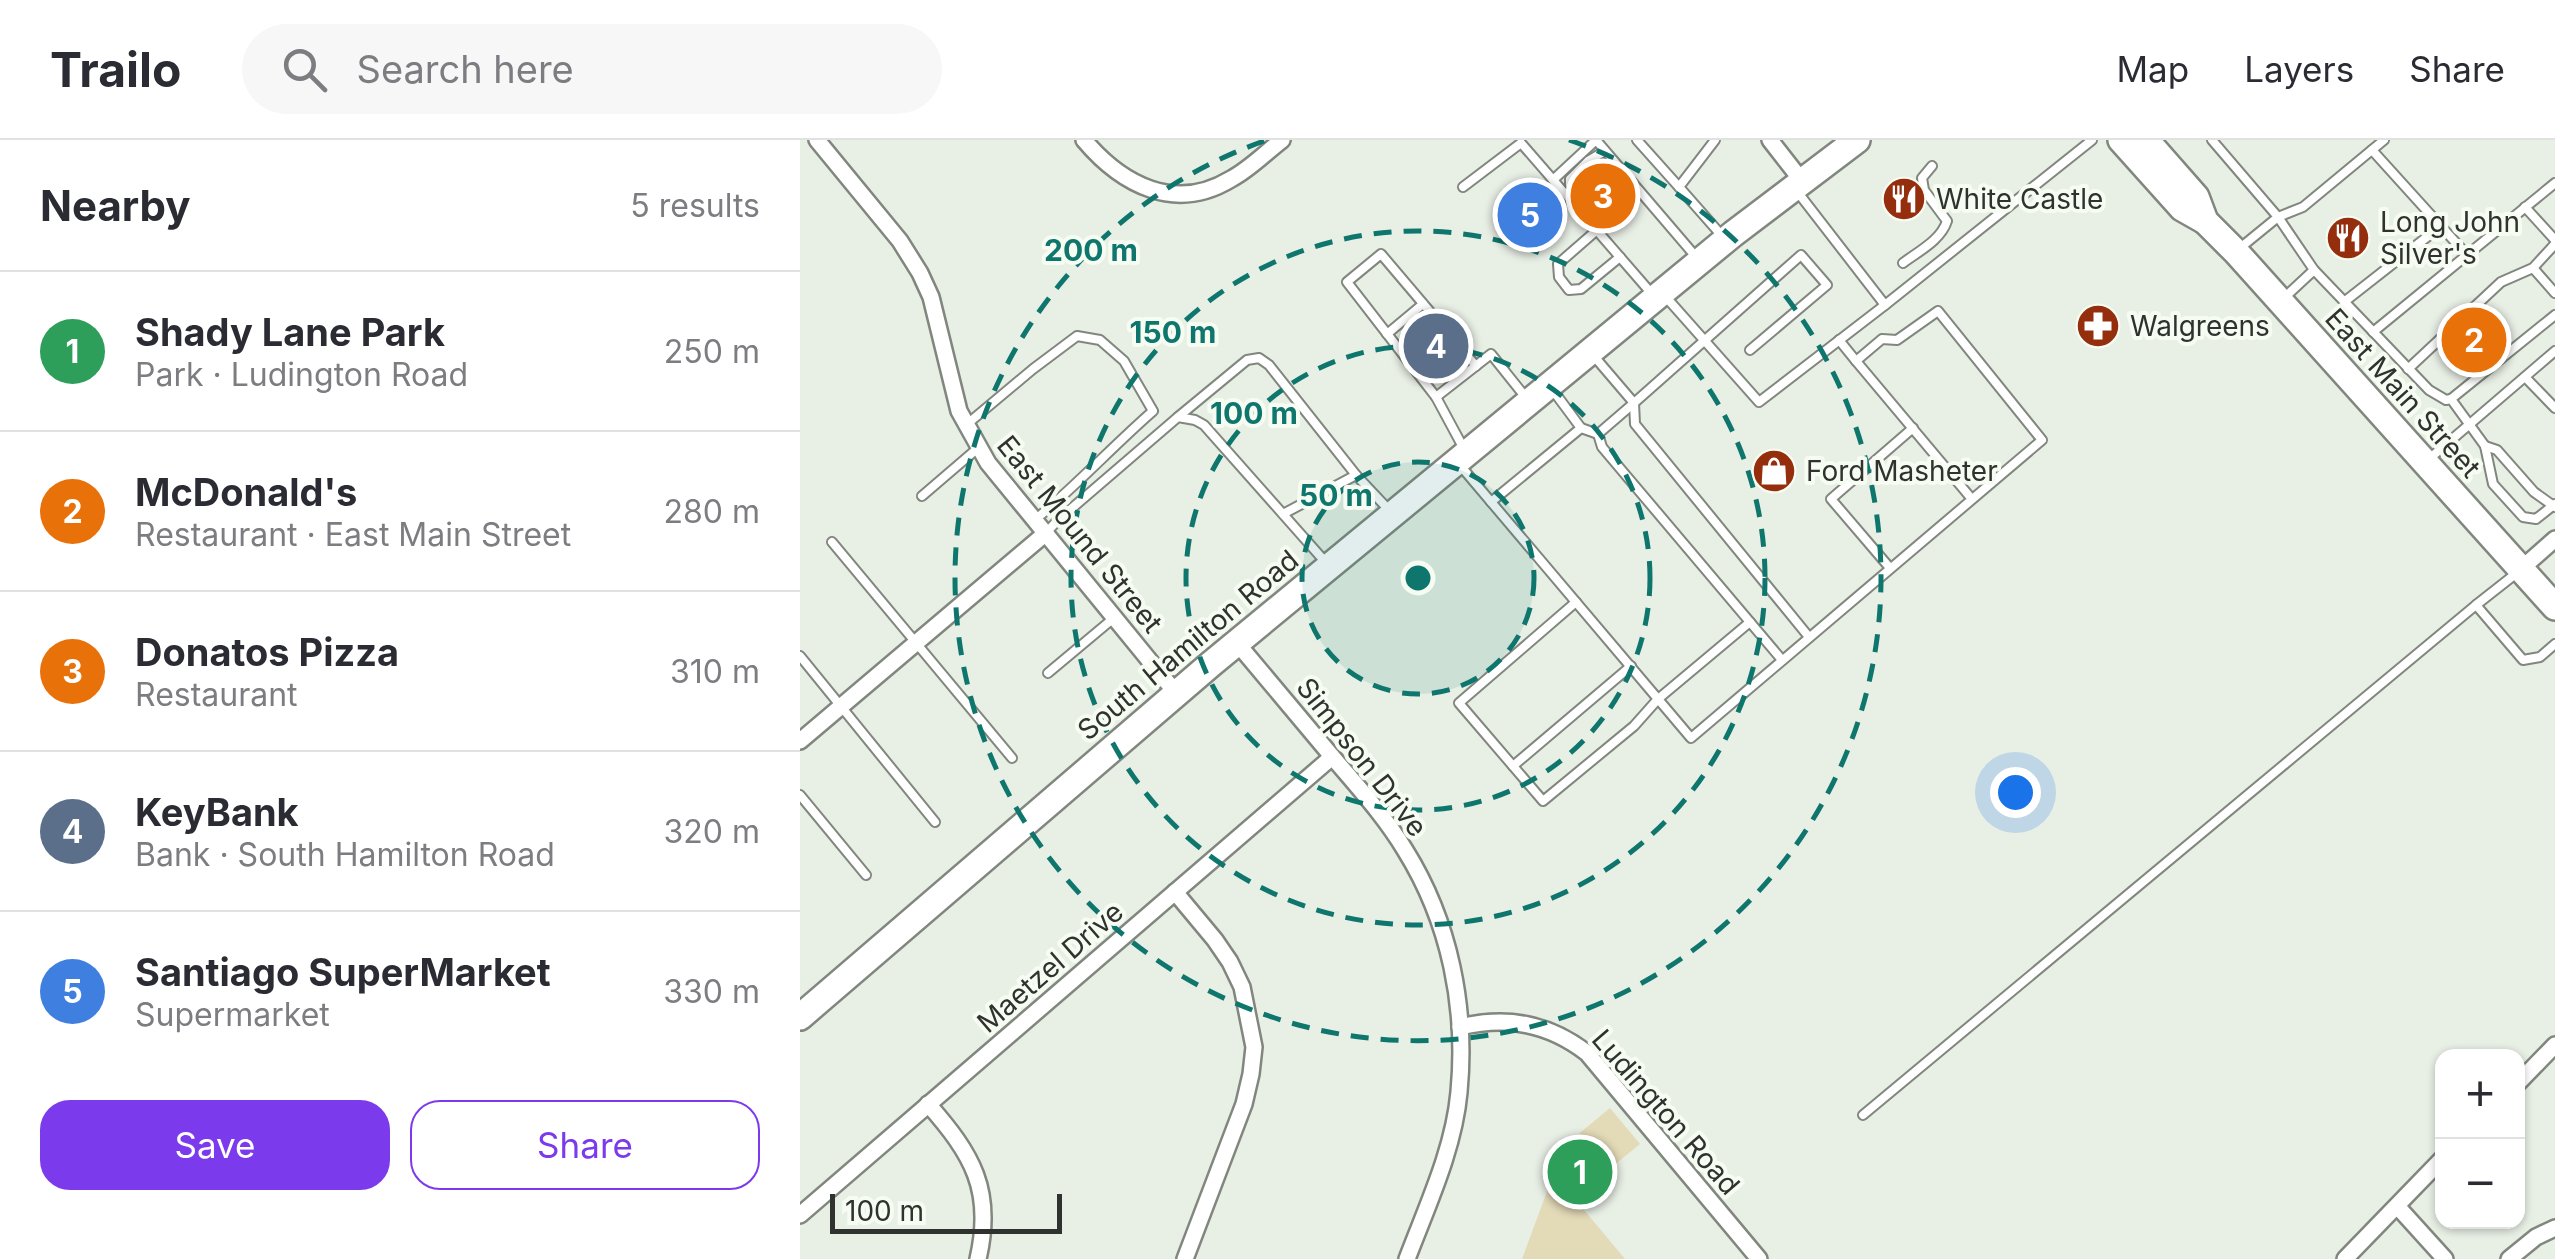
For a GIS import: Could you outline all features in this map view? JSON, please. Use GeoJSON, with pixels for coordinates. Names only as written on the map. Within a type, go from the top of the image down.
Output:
{"type":"FeatureCollection","features":[{"type":"Feature","properties":{"kind":"main road","name":"South Hamilton Road"},"geometry":{"type":"LineString","coordinates":[[800,1018],[1176,693],[1700,261],[1857,140]]}},
{"type":"Feature","properties":{"kind":"main road","name":"East Main Street"},"geometry":{"type":"LineString","coordinates":[[2121,140],[2182,208],[2205,220],[2236,252],[2555,607]]}},
{"type":"Feature","properties":{"kind":"main road","name":"East Main Street"},"geometry":{"type":"LineString","coordinates":[[2156,143],[2196,197],[2205,220]]}},
{"type":"Feature","properties":{"kind":"street","name":"East Mound Street"},"geometry":{"type":"LineString","coordinates":[[817,140],[900,241],[920,273],[931,297],[948,373],[978,448],[1176,693]]}},
{"type":"Feature","properties":{"kind":"street"},"geometry":{"type":"LineString","coordinates":[[1084,140],[1130,182],[1170,194],[1210,189],[1228,181],[1282,140]]}},
{"type":"Feature","properties":{"kind":"street"},"geometry":{"type":"LineString","coordinates":[[1770,140],[1798,184]]}},
{"type":"Feature","properties":{"kind":"street"},"geometry":{"type":"LineString","coordinates":[[800,741],[1046,534]]}},
{"type":"Feature","properties":{"kind":"street"},"geometry":{"type":"LineString","coordinates":[[2521,569],[2555,539]]}},
{"type":"Feature","properties":{"kind":"street","name":"Simpson Drive"},"geometry":{"type":"LineString","coordinates":[[1237,643],[1369,798],[1406,851],[1429,895],[1447,943],[1460,1027],[1460,1093],[1450,1140],[1407,1259]]}},
{"type":"Feature","properties":{"kind":"street","name":"Maetzel Drive"},"geometry":{"type":"LineString","coordinates":[[800,1215],[1332,757]]}},
{"type":"Feature","properties":{"kind":"street"},"geometry":{"type":"LineString","coordinates":[[1174,892],[1230,962],[1242,987],[1254,1047],[1244,1104],[1185,1259]]}},
{"type":"Feature","properties":{"kind":"street","name":"Ludington Road"},"geometry":{"type":"LineString","coordinates":[[1460,1027],[1508,1022],[1557,1033],[1587,1053],[1758,1259]]}},
{"type":"Feature","properties":{"kind":"street"},"geometry":{"type":"LineString","coordinates":[[2525,1076],[2555,1044]]}},
{"type":"Feature","properties":{"kind":"street"},"geometry":{"type":"LineString","coordinates":[[928,1104],[961,1143],[976,1170],[984,1227],[978,1259]]}},
{"type":"Feature","properties":{"kind":"street"},"geometry":{"type":"LineString","coordinates":[[2346,1259],[2435,1166]]}},
{"type":"Feature","properties":{"kind":"street"},"geometry":{"type":"LineString","coordinates":[[2397,1206],[2446,1259]]}},
{"type":"Feature","properties":{"kind":"street"},"geometry":{"type":"LineString","coordinates":[[2509,1259],[2536,1237],[2555,1228]]}},
{"type":"Feature","properties":{"kind":"lane"},"geometry":{"type":"LineString","coordinates":[[1553,180],[1596,140],[1700,261]]}},
{"type":"Feature","properties":{"kind":"lane"},"geometry":{"type":"LineString","coordinates":[[1637,140],[1726,240]]}},
{"type":"Feature","properties":{"kind":"lane"},"geometry":{"type":"LineString","coordinates":[[1679,186],[1715,140]]}},
{"type":"Feature","properties":{"kind":"lane"},"geometry":{"type":"LineString","coordinates":[[1463,187],[1522,142],[1620,257],[1704,340],[1759,402],[2092,140]]}},
{"type":"Feature","properties":{"kind":"lane"},"geometry":{"type":"LineString","coordinates":[[2212,140],[2278,217],[2314,270],[2429,390],[2446,400],[2554,319]]}},
{"type":"Feature","properties":{"kind":"lane"},"geometry":{"type":"LineString","coordinates":[[2236,252],[2278,217],[2303,207],[2384,140]]}},
{"type":"Feature","properties":{"kind":"lane"},"geometry":{"type":"LineString","coordinates":[[2372,150],[2467,255]]}},
{"type":"Feature","properties":{"kind":"lane"},"geometry":{"type":"LineString","coordinates":[[1595,228],[1588,206],[1570,185],[1570,179],[1605,151]]}},
{"type":"Feature","properties":{"kind":"lane"},"geometry":{"type":"LineString","coordinates":[[1903,263],[1946,227],[1924,190],[1922,178],[1932,166]]}},
{"type":"Feature","properties":{"kind":"lane"},"geometry":{"type":"LineString","coordinates":[[2373,332],[2555,183]]}},
{"type":"Feature","properties":{"kind":"lane"},"geometry":{"type":"LineString","coordinates":[[1798,184],[1884,305]]}},
{"type":"Feature","properties":{"kind":"lane"},"geometry":{"type":"LineString","coordinates":[[2408,369],[2502,282],[2533,268],[2555,242],[2525,207]]}},
{"type":"Feature","properties":{"kind":"lane"},"geometry":{"type":"LineString","coordinates":[[2344,302],[2441,226]]}},
{"type":"Feature","properties":{"kind":"lane"},"geometry":{"type":"LineString","coordinates":[[1595,228],[1558,264],[1559,277],[1570,290],[1581,289],[1620,257]]}},
{"type":"Feature","properties":{"kind":"lane"},"geometry":{"type":"LineString","coordinates":[[1476,366],[1381,254],[1347,282],[1436,397],[1461,457],[1492,502],[1691,738],[2042,440],[1938,311],[1896,340],[1882,340],[1856,361]]}},
{"type":"Feature","properties":{"kind":"lane"},"geometry":{"type":"LineString","coordinates":[[1598,434],[1801,256],[1826,286],[1750,350]]}},
{"type":"Feature","properties":{"kind":"lane"},"geometry":{"type":"LineString","coordinates":[[2533,268],[2555,293]]}},
{"type":"Feature","properties":{"kind":"lane"},"geometry":{"type":"LineString","coordinates":[[2280,302],[2314,270]]}},
{"type":"Feature","properties":{"kind":"lane"},"geometry":{"type":"LineString","coordinates":[[1387,334],[1423,304]]}},
{"type":"Feature","properties":{"kind":"lane"},"geometry":{"type":"LineString","coordinates":[[966,425],[1077,336],[1100,340],[1124,361],[1153,411],[1034,520]]}},
{"type":"Feature","properties":{"kind":"lane"},"geometry":{"type":"LineString","coordinates":[[1839,340],[1971,498]]}},
{"type":"Feature","properties":{"kind":"lane"},"geometry":{"type":"LineString","coordinates":[[1590,351],[1634,403],[1635,424],[1809,637]]}},
{"type":"Feature","properties":{"kind":"lane"},"geometry":{"type":"LineString","coordinates":[[2425,462],[2555,352]]}},
{"type":"Feature","properties":{"kind":"lane"},"geometry":{"type":"LineString","coordinates":[[1436,397],[1491,354],[1581,428],[1598,434]]}},
{"type":"Feature","properties":{"kind":"lane"},"geometry":{"type":"LineString","coordinates":[[1046,534],[1178,417],[1247,360],[1258,358],[1269,365],[1356,476],[1393,514]]}},
{"type":"Feature","properties":{"kind":"lane"},"geometry":{"type":"LineString","coordinates":[[2525,377],[2555,408]]}},
{"type":"Feature","properties":{"kind":"lane"},"geometry":{"type":"LineString","coordinates":[[2451,399],[2485,446],[2494,484],[2523,517],[2536,519],[2555,506],[2540,498],[2497,450],[2485,446]]}},
{"type":"Feature","properties":{"kind":"lane"},"geometry":{"type":"LineString","coordinates":[[1178,417],[1204,424],[1329,566]]}},
{"type":"Feature","properties":{"kind":"lane"},"geometry":{"type":"LineString","coordinates":[[1492,502],[1581,428]]}},
{"type":"Feature","properties":{"kind":"lane"},"geometry":{"type":"LineString","coordinates":[[1890,568],[1831,500],[1914,428]]}},
{"type":"Feature","properties":{"kind":"lane"},"geometry":{"type":"LineString","coordinates":[[1598,434],[1602,448],[1782,660]]}},
{"type":"Feature","properties":{"kind":"lane"},"geometry":{"type":"LineString","coordinates":[[922,496],[978,448]]}},
{"type":"Feature","properties":{"kind":"lane"},"geometry":{"type":"LineString","coordinates":[[1283,514],[1356,476]]}},
{"type":"Feature","properties":{"kind":"lane"},"geometry":{"type":"LineString","coordinates":[[832,542],[1012,758]]}},
{"type":"Feature","properties":{"kind":"lane"},"geometry":{"type":"LineString","coordinates":[[1863,1115],[2521,569]]}},
{"type":"Feature","properties":{"kind":"lane"},"geometry":{"type":"LineString","coordinates":[[1576,602],[1459,703],[1543,801],[1750,622]]}},
{"type":"Feature","properties":{"kind":"lane"},"geometry":{"type":"LineString","coordinates":[[2476,606],[2523,660],[2540,657],[2555,644]]}},
{"type":"Feature","properties":{"kind":"lane"},"geometry":{"type":"LineString","coordinates":[[1048,673],[1115,618]]}},
{"type":"Feature","properties":{"kind":"lane"},"geometry":{"type":"LineString","coordinates":[[800,656],[935,822]]}},
{"type":"Feature","properties":{"kind":"lane"},"geometry":{"type":"LineString","coordinates":[[1513,766],[1631,666]]}},
{"type":"Feature","properties":{"kind":"lane"},"geometry":{"type":"LineString","coordinates":[[800,794],[866,875]]}},
{"type":"Feature","properties":{"kind":"shaded area"},"geometry":{"type":"Polygon","coordinates":[[[1610,1108],[1640,1144],[1574,1198],[1625,1259],[1522,1259],[1564,1146],[1610,1108]]]}},
{"type":"Feature","properties":{"kind":"place","name":"Donatos Pizza"},"geometry":{"type":"Point","coordinates":[1603,196]}},
{"type":"Feature","properties":{"kind":"place","name":"White Castle"},"geometry":{"type":"Point","coordinates":[1904,199]}},
{"type":"Feature","properties":{"kind":"place","name":"Santiago SuperMarket"},"geometry":{"type":"Point","coordinates":[1530,215]}},
{"type":"Feature","properties":{"kind":"place","name":"Long John Silver's"},"geometry":{"type":"Point","coordinates":[2348,238]}},
{"type":"Feature","properties":{"kind":"place","name":"Walgreens"},"geometry":{"type":"Point","coordinates":[2098,326]}},
{"type":"Feature","properties":{"kind":"place","name":"McDonald's"},"geometry":{"type":"Point","coordinates":[2474,340]}},
{"type":"Feature","properties":{"kind":"place","name":"KeyBank"},"geometry":{"type":"Point","coordinates":[1436,346]}},
{"type":"Feature","properties":{"kind":"place","name":"Ford Masheter"},"geometry":{"type":"Point","coordinates":[1774,471]}},
{"type":"Feature","properties":{"kind":"place","name":"Shady Lane Park"},"geometry":{"type":"Point","coordinates":[1580,1172]}}]}
